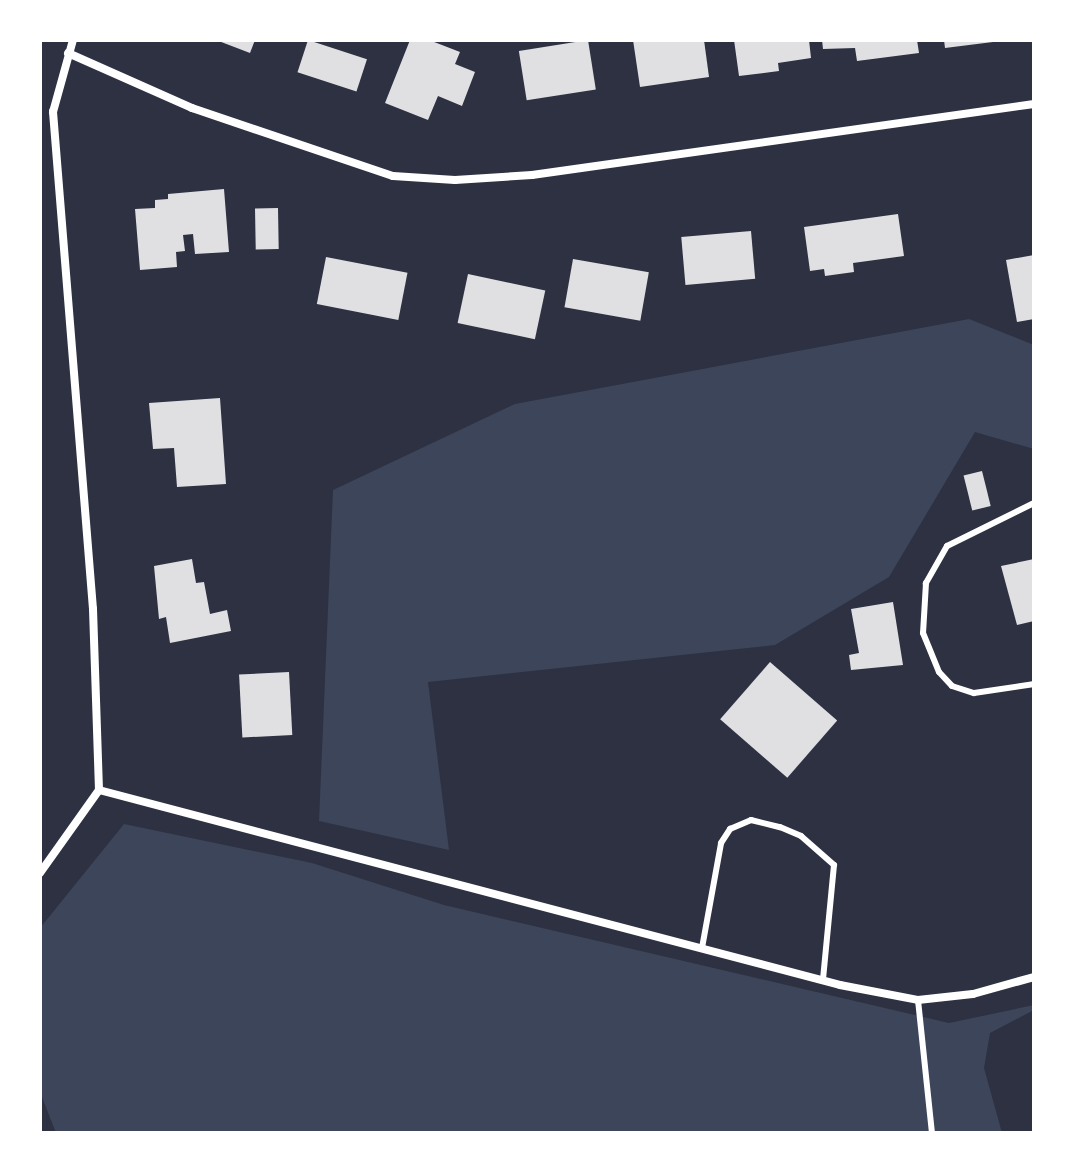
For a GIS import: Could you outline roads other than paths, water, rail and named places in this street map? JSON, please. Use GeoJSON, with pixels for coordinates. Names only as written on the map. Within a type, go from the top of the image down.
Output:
{"type":"FeatureCollection","features":[{"type":"Feature","properties":{"kind":"street"},"geometry":{"type":"LineString","coordinates":[[40,873],[99,790],[93,609],[53,112],[73,40]]}},
{"type":"Feature","properties":{"kind":"street"},"geometry":{"type":"LineString","coordinates":[[68,53],[192,108],[393,176],[455,180],[532,175],[1034,104]]}},
{"type":"Feature","properties":{"kind":"street"},"geometry":{"type":"LineString","coordinates":[[99,790],[823,980],[918,1000],[973,994],[1034,977]]}},
{"type":"Feature","properties":{"kind":"lane"},"geometry":{"type":"LineString","coordinates":[[1034,503],[947,546],[926,583],[923,633],[939,672],[952,686],[974,693],[1034,684]]}},
{"type":"Feature","properties":{"kind":"lane"},"geometry":{"type":"LineString","coordinates":[[702,948],[721,843],[730,829],[751,820],[780,827],[801,836],[834,865],[823,980]]}},
{"type":"Feature","properties":{"kind":"lane"},"geometry":{"type":"LineString","coordinates":[[918,1000],[932,1133]]}}]}
